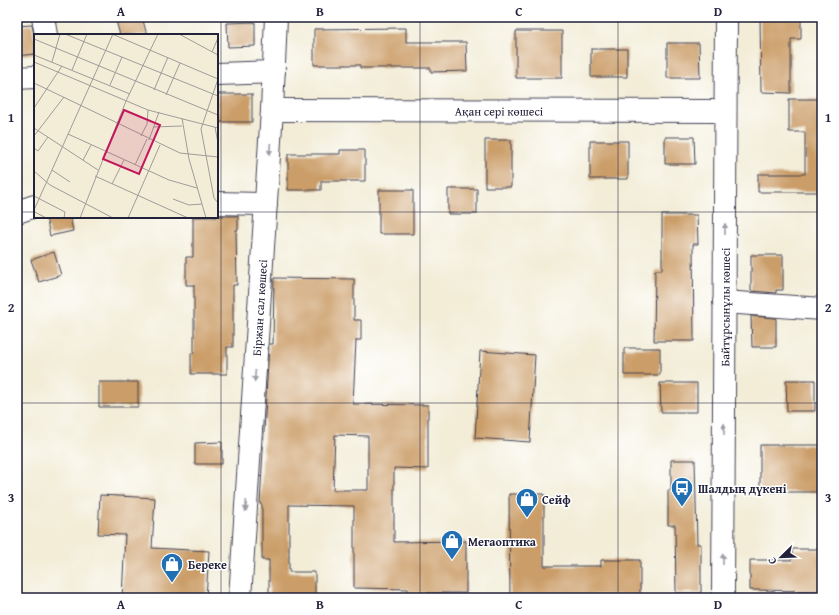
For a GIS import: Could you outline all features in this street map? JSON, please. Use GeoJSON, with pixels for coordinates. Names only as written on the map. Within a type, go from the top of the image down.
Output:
{"type":"FeatureCollection","features":[{"type":"Feature","properties":{"kind":"street"},"geometry":{"type":"LineString","coordinates":[[43,17],[46,34]]}},
{"type":"Feature","properties":{"kind":"street","name":"Біржан сал көшесі"},"geometry":{"type":"LineString","coordinates":[[240,598],[272,110],[276,17]]}},
{"type":"Feature","properties":{"kind":"street","name":"Байтұрсынұлы көшесі"},"geometry":{"type":"LineString","coordinates":[[723,598],[726,17]]}},
{"type":"Feature","properties":{"kind":"street"},"geometry":{"type":"LineString","coordinates":[[218,74],[274,72]]}},
{"type":"Feature","properties":{"kind":"street"},"geometry":{"type":"LineString","coordinates":[[17,78],[34,77]]}},
{"type":"Feature","properties":{"kind":"street","name":"Ақан сері көшесі"},"geometry":{"type":"LineString","coordinates":[[272,110],[725,111]]}},
{"type":"Feature","properties":{"kind":"street"},"geometry":{"type":"LineString","coordinates":[[218,203],[266,204]]}},
{"type":"Feature","properties":{"kind":"street"},"geometry":{"type":"LineString","coordinates":[[17,212],[34,206]]}},
{"type":"Feature","properties":{"kind":"street"},"geometry":{"type":"LineString","coordinates":[[724,302],[822,310]]}},
{"type":"Feature","properties":{"kind":"building"},"geometry":{"type":"Polygon","coordinates":[[[115,17],[142,17],[147,34],[120,34],[115,17]]]}},
{"type":"Feature","properties":{"kind":"building"},"geometry":{"type":"Polygon","coordinates":[[[760,17],[801,17],[801,39],[791,39],[791,93],[761,92],[760,17]]]}},
{"type":"Feature","properties":{"kind":"building"},"geometry":{"type":"Polygon","coordinates":[[[255,22],[255,46],[228,47],[227,23],[255,22]]]}},
{"type":"Feature","properties":{"kind":"building"},"geometry":{"type":"Polygon","coordinates":[[[32,25],[34,35],[34,54],[17,56],[17,26],[32,25]]]}},
{"type":"Feature","properties":{"kind":"building"},"geometry":{"type":"Polygon","coordinates":[[[406,28],[406,42],[466,42],[467,71],[431,72],[431,68],[360,68],[360,65],[314,65],[314,29],[406,28]]]}},
{"type":"Feature","properties":{"kind":"building"},"geometry":{"type":"Polygon","coordinates":[[[516,31],[562,31],[562,78],[516,78],[516,31]]]}},
{"type":"Feature","properties":{"kind":"building"},"geometry":{"type":"Polygon","coordinates":[[[667,43],[699,43],[700,78],[667,78],[667,43]]]}},
{"type":"Feature","properties":{"kind":"building"},"geometry":{"type":"Polygon","coordinates":[[[591,49],[627,49],[627,77],[591,77],[591,49]]]}},
{"type":"Feature","properties":{"kind":"building"},"geometry":{"type":"Polygon","coordinates":[[[218,94],[252,94],[252,122],[218,122],[218,94]]]}},
{"type":"Feature","properties":{"kind":"building"},"geometry":{"type":"Polygon","coordinates":[[[789,99],[822,99],[822,192],[758,192],[758,174],[805,174],[805,132],[789,132],[789,99]]]}},
{"type":"Feature","properties":{"kind":"building"},"geometry":{"type":"Polygon","coordinates":[[[665,137],[694,137],[695,164],[665,164],[665,137]]]}},
{"type":"Feature","properties":{"kind":"building"},"geometry":{"type":"Polygon","coordinates":[[[485,140],[511,140],[511,187],[485,187],[485,140]]]}},
{"type":"Feature","properties":{"kind":"building"},"geometry":{"type":"Polygon","coordinates":[[[590,141],[628,141],[628,179],[590,179],[590,141]]]}},
{"type":"Feature","properties":{"kind":"building"},"geometry":{"type":"Polygon","coordinates":[[[340,150],[365,150],[365,181],[321,181],[321,190],[288,190],[288,154],[340,154],[340,150]]]}},
{"type":"Feature","properties":{"kind":"building"},"geometry":{"type":"Polygon","coordinates":[[[448,189],[477,189],[477,214],[448,214],[448,189]]]}},
{"type":"Feature","properties":{"kind":"building"},"geometry":{"type":"Polygon","coordinates":[[[379,190],[413,190],[413,234],[379,234],[379,190]]]}},
{"type":"Feature","properties":{"kind":"building"},"geometry":{"type":"Polygon","coordinates":[[[662,215],[697,215],[698,244],[693,244],[694,341],[654,341],[655,270],[662,270],[662,215]]]}},
{"type":"Feature","properties":{"kind":"building"},"geometry":{"type":"Polygon","coordinates":[[[238,216],[238,230],[236,230],[237,285],[233,285],[233,347],[227,347],[227,374],[191,374],[191,353],[194,353],[194,285],[186,285],[186,257],[193,257],[193,218],[238,216]]]}},
{"type":"Feature","properties":{"kind":"building"},"geometry":{"type":"Polygon","coordinates":[[[46,218],[70,218],[73,231],[50,236],[46,218]]]}},
{"type":"Feature","properties":{"kind":"building"},"geometry":{"type":"Polygon","coordinates":[[[54,252],[61,275],[39,282],[31,260],[54,252]]]}},
{"type":"Feature","properties":{"kind":"building"},"geometry":{"type":"Polygon","coordinates":[[[751,255],[783,255],[783,290],[776,290],[776,293],[751,291],[751,255]]]}},
{"type":"Feature","properties":{"kind":"building"},"geometry":{"type":"Polygon","coordinates":[[[274,278],[354,279],[354,320],[361,320],[361,340],[356,340],[353,404],[428,405],[428,469],[394,468],[394,542],[466,541],[466,593],[408,593],[408,589],[354,588],[354,506],[289,505],[289,572],[315,572],[315,598],[269,598],[269,560],[262,560],[262,505],[260,504],[269,344],[273,344],[274,278]],[[335,435],[333,490],[368,490],[368,436],[335,435]]]}},
{"type":"Feature","properties":{"kind":"building"},"geometry":{"type":"Polygon","coordinates":[[[751,316],[776,318],[776,347],[752,347],[751,316]]]}},
{"type":"Feature","properties":{"kind":"building"},"geometry":{"type":"Polygon","coordinates":[[[624,348],[660,348],[660,375],[624,375],[624,348]]]}},
{"type":"Feature","properties":{"kind":"building"},"geometry":{"type":"Polygon","coordinates":[[[480,351],[535,355],[530,442],[475,438],[480,351]]]}},
{"type":"Feature","properties":{"kind":"building"},"geometry":{"type":"Polygon","coordinates":[[[786,380],[815,380],[815,411],[787,411],[786,380]]]}},
{"type":"Feature","properties":{"kind":"building"},"geometry":{"type":"Polygon","coordinates":[[[99,382],[138,382],[138,407],[99,407],[99,382]]]}},
{"type":"Feature","properties":{"kind":"building"},"geometry":{"type":"Polygon","coordinates":[[[660,383],[697,383],[697,412],[661,412],[660,383]]]}},
{"type":"Feature","properties":{"kind":"building"},"geometry":{"type":"Polygon","coordinates":[[[222,442],[222,464],[195,464],[195,443],[222,442]]]}},
{"type":"Feature","properties":{"kind":"building"},"geometry":{"type":"Polygon","coordinates":[[[760,445],[822,445],[822,492],[760,492],[760,445]]]}},
{"type":"Feature","properties":{"kind":"building"},"geometry":{"type":"Polygon","coordinates":[[[671,460],[695,460],[697,544],[701,544],[701,593],[676,593],[675,525],[668,525],[668,490],[671,490],[671,460]]]}},
{"type":"Feature","properties":{"kind":"building"},"geometry":{"type":"Polygon","coordinates":[[[509,494],[544,494],[544,566],[601,566],[601,560],[640,560],[640,595],[579,595],[579,598],[510,598],[509,494]]]}},
{"type":"Feature","properties":{"kind":"building"},"geometry":{"type":"Polygon","coordinates":[[[100,495],[155,498],[152,548],[209,551],[206,598],[122,598],[125,535],[98,534],[100,495]]]}},
{"type":"Feature","properties":{"kind":"building"},"geometry":{"type":"Polygon","coordinates":[[[792,549],[822,549],[822,591],[750,590],[750,560],[792,560],[792,549]]]}},
{"type":"Feature","properties":{"kind":"place","name":"Шалдың дүкені"},"geometry":{"type":"Point","coordinates":[682,508]}},
{"type":"Feature","properties":{"kind":"place","name":"Сейф"},"geometry":{"type":"Point","coordinates":[527,518]}},
{"type":"Feature","properties":{"kind":"place","name":"Мегаоптика"},"geometry":{"type":"Point","coordinates":[452,560]}},
{"type":"Feature","properties":{"kind":"place","name":"Береке"},"geometry":{"type":"Point","coordinates":[172,584]}}]}
